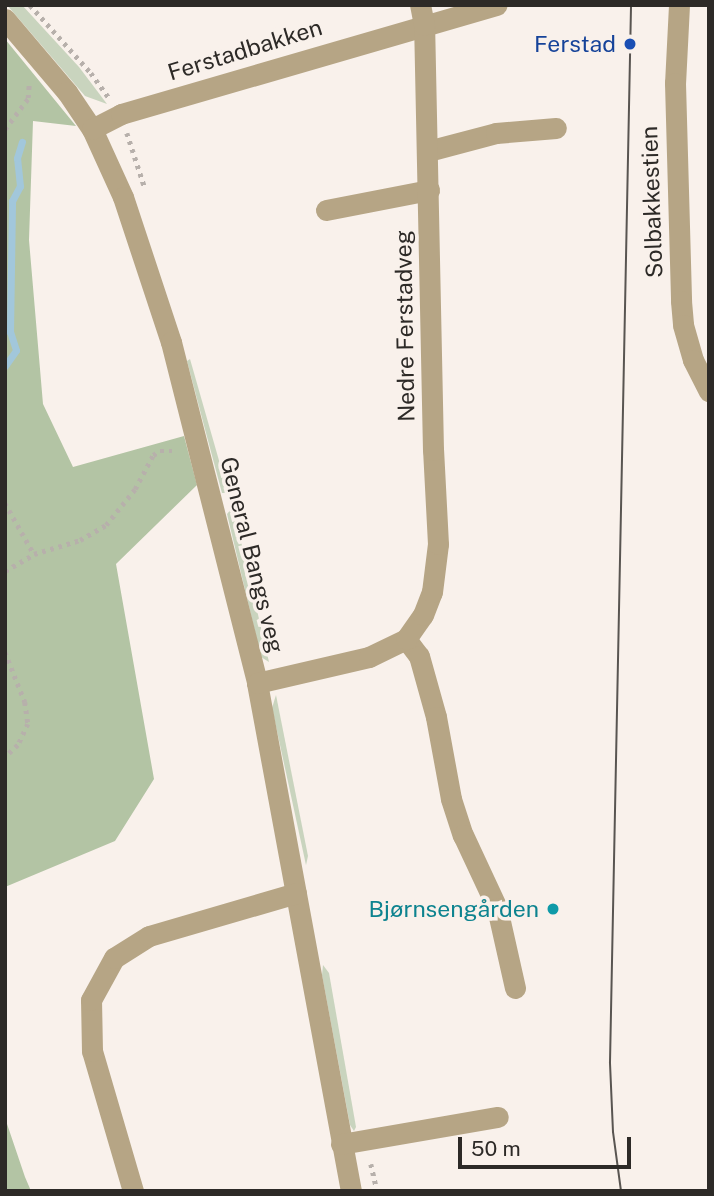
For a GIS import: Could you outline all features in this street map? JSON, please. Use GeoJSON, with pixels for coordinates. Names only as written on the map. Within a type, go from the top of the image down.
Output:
{"type":"FeatureCollection","features":[{"type":"Feature","properties":{"kind":"street","name":"Ferstadbakken"},"geometry":{"type":"LineString","coordinates":[[92,129],[121,114],[422,15],[496,5]]}},
{"type":"Feature","properties":{"kind":"street","name":"Solbakkestien"},"geometry":{"type":"LineString","coordinates":[[679,5],[675,83],[681,301],[683,325],[694,360],[709,391]]}},
{"type":"Feature","properties":{"kind":"street","name":"Nedre Ferstadveg"},"geometry":{"type":"LineString","coordinates":[[406,639],[423,615],[432,592],[438,544],[433,450],[429,190],[422,15]]}},
{"type":"Feature","properties":{"kind":"street","name":"General Bangs veg"},"geometry":{"type":"LineString","coordinates":[[5,19],[60,83],[92,129],[123,197],[172,342],[257,682],[351,1191]]}},
{"type":"Feature","properties":{"kind":"street"},"geometry":{"type":"LineString","coordinates":[[428,151],[496,133],[556,128]]}},
{"type":"Feature","properties":{"kind":"street"},"geometry":{"type":"LineString","coordinates":[[326,210],[429,190]]}},
{"type":"Feature","properties":{"kind":"street"},"geometry":{"type":"LineString","coordinates":[[257,682],[369,657],[406,639],[419,656],[436,717],[451,799],[463,835],[497,908],[515,988]]}},
{"type":"Feature","properties":{"kind":"street"},"geometry":{"type":"LineString","coordinates":[[133,1191],[92,1051],[91,1000],[114,958],[149,936],[296,893]]}},
{"type":"Feature","properties":{"kind":"street"},"geometry":{"type":"LineString","coordinates":[[341,1144],[498,1117]]}},
{"type":"Feature","properties":{"kind":"path"},"geometry":{"type":"LineString","coordinates":[[5,129],[27,98],[28,75]]}},
{"type":"Feature","properties":{"kind":"path"},"geometry":{"type":"LineString","coordinates":[[5,572],[34,554],[80,540],[106,526],[135,489],[156,452],[173,450],[199,453]]}},
{"type":"Feature","properties":{"kind":"path"},"geometry":{"type":"LineString","coordinates":[[5,503],[34,554]]}},
{"type":"Feature","properties":{"kind":"path"},"geometry":{"type":"LineString","coordinates":[[5,652],[25,702],[28,724],[18,745],[5,757]]}},
{"type":"Feature","properties":{"kind":"green space"},"geometry":{"type":"Polygon","coordinates":[[[7,5],[22,5],[79,67],[107,104],[85,96],[7,5]]]}},
{"type":"Feature","properties":{"kind":"green space"},"geometry":{"type":"Polygon","coordinates":[[[5,39],[76,126],[33,121],[29,240],[43,404],[73,467],[184,436],[197,485],[116,564],[154,779],[115,841],[5,887],[5,39]]]}},
{"type":"Feature","properties":{"kind":"green space"},"geometry":{"type":"Polygon","coordinates":[[[190,359],[228,492],[225,493],[222,493],[187,361],[190,359]]]}},
{"type":"Feature","properties":{"kind":"green space"},"geometry":{"type":"Polygon","coordinates":[[[233,507],[269,662],[261,657],[227,514],[233,507]]]}},
{"type":"Feature","properties":{"kind":"green space"},"geometry":{"type":"Polygon","coordinates":[[[276,695],[308,856],[306,865],[272,708],[276,695]]]}},
{"type":"Feature","properties":{"kind":"green space"},"geometry":{"type":"Polygon","coordinates":[[[323,965],[329,973],[356,1127],[354,1131],[350,1125],[322,975],[323,965]]]}},
{"type":"Feature","properties":{"kind":"green space"},"geometry":{"type":"Polygon","coordinates":[[[5,1118],[25,1177],[31,1191],[5,1191],[5,1118]]]}},
{"type":"Feature","properties":{"kind":"waterway"},"geometry":{"type":"LineString","coordinates":[[5,366],[16,350],[10,332],[12,201],[20,186],[17,158],[22,142]]}},
{"type":"Feature","properties":{"kind":"tram line"},"geometry":{"type":"LineString","coordinates":[[621,1191],[613,1132],[610,1062],[631,5]]}},
{"type":"Feature","properties":{"kind":"place","name":"Ferstad"},"geometry":{"type":"Point","coordinates":[630,44]}},
{"type":"Feature","properties":{"kind":"place","name":"Bjørnsengården"},"geometry":{"type":"Point","coordinates":[553,909]}}]}
